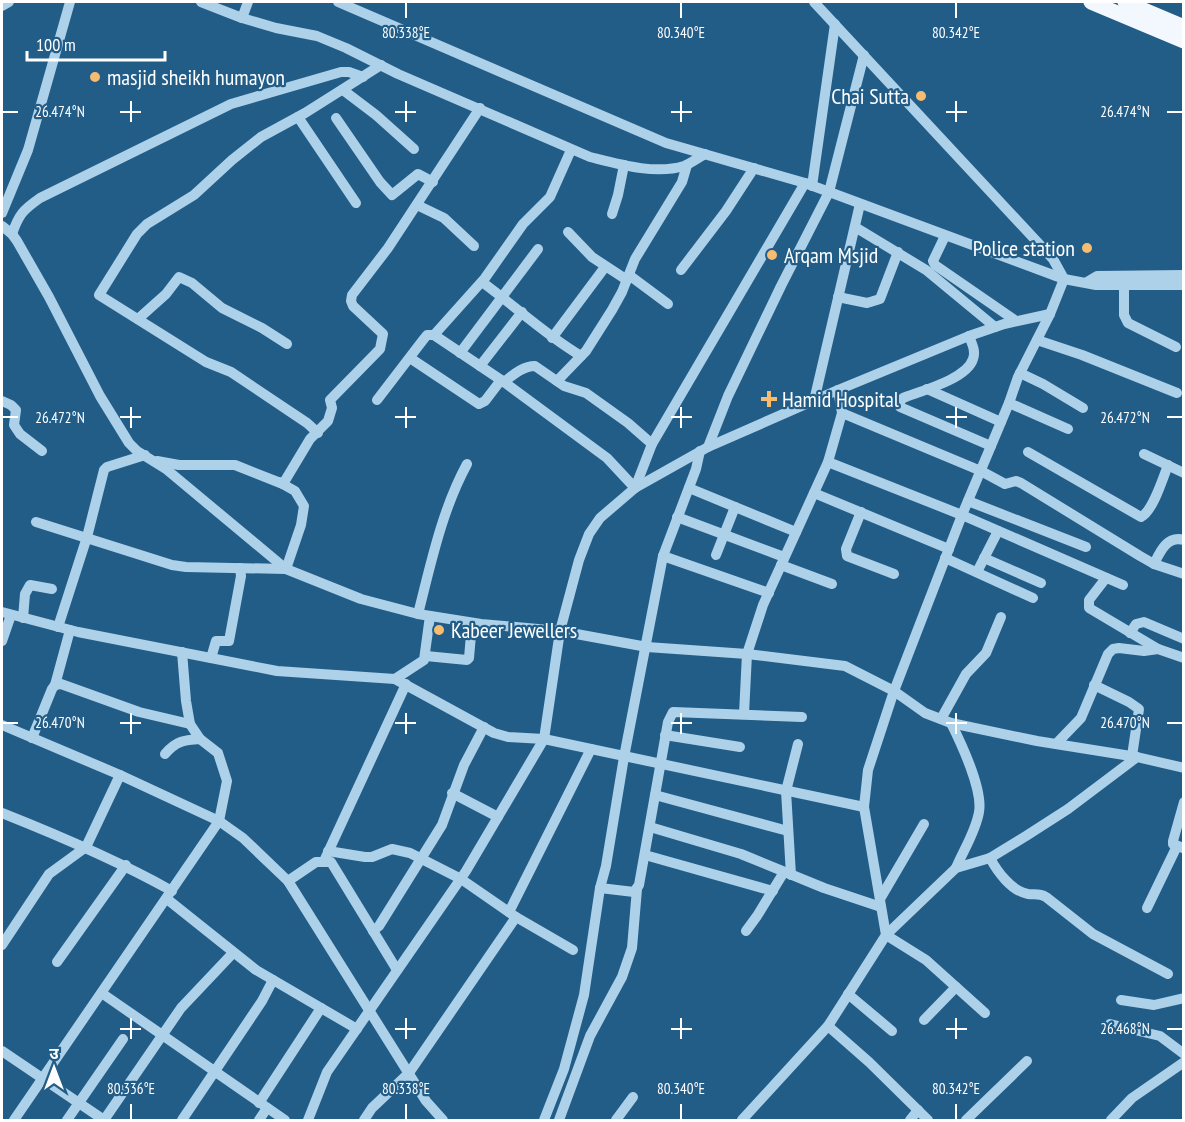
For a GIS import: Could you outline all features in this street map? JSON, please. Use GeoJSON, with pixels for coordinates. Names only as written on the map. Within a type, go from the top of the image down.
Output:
{"type":"FeatureCollection","features":[{"type":"Feature","properties":{"kind":"main road"},"geometry":{"type":"LineString","coordinates":[[1090,2],[1179,32]]}},
{"type":"Feature","properties":{"kind":"main road"},"geometry":{"type":"LineString","coordinates":[[1125,2],[1179,32]]}},
{"type":"Feature","properties":{"kind":"street"},"geometry":{"type":"LineString","coordinates":[[2,6],[9,2]]}},
{"type":"Feature","properties":{"kind":"street"},"geometry":{"type":"LineString","coordinates":[[70,2],[28,150],[2,212],[100,396],[129,443],[286,569],[361,599],[418,614],[472,623],[560,631],[647,647],[747,654],[845,666],[894,691],[925,713],[946,721],[1056,744],[1134,756],[1184,768]]}},
{"type":"Feature","properties":{"kind":"street"},"geometry":{"type":"LineString","coordinates":[[201,2],[276,28],[317,36],[590,157],[624,165],[654,168],[687,165],[705,154]]}},
{"type":"Feature","properties":{"kind":"street"},"geometry":{"type":"LineString","coordinates":[[243,18],[248,2]]}},
{"type":"Feature","properties":{"kind":"street"},"geometry":{"type":"LineString","coordinates":[[338,2],[666,143],[809,184],[1064,279],[1096,285],[1184,285]]}},
{"type":"Feature","properties":{"kind":"street"},"geometry":{"type":"LineString","coordinates":[[813,2],[1053,259],[1064,279]]}},
{"type":"Feature","properties":{"kind":"street"},"geometry":{"type":"LineString","coordinates":[[635,488],[652,444],[809,184],[835,24]]}},
{"type":"Feature","properties":{"kind":"street"},"geometry":{"type":"LineString","coordinates":[[544,1120],[557,1092],[576,1031],[584,995],[600,888],[663,556],[704,449],[728,396],[829,192],[864,55]]}},
{"type":"Feature","properties":{"kind":"street"},"geometry":{"type":"LineString","coordinates":[[318,433],[307,423],[231,372],[206,362],[99,295],[137,234],[156,218],[194,195],[261,137],[298,117],[381,65]]}},
{"type":"Feature","properties":{"kind":"street"},"geometry":{"type":"LineString","coordinates":[[12,234],[23,209],[40,198],[231,104],[341,72],[363,77]]}},
{"type":"Feature","properties":{"kind":"street"},"geometry":{"type":"LineString","coordinates":[[342,90],[414,149]]}},
{"type":"Feature","properties":{"kind":"street"},"geometry":{"type":"LineString","coordinates":[[279,482],[283,484],[310,439],[328,421],[332,408],[330,400],[380,349],[383,334],[353,306],[352,294],[388,248],[480,108]]}},
{"type":"Feature","properties":{"kind":"street"},"geometry":{"type":"LineString","coordinates":[[298,117],[356,203]]}},
{"type":"Feature","properties":{"kind":"street"},"geometry":{"type":"LineString","coordinates":[[336,118],[380,182],[392,195],[418,174],[433,182]]}},
{"type":"Feature","properties":{"kind":"street"},"geometry":{"type":"LineString","coordinates":[[377,400],[427,336],[434,335],[482,282],[524,225],[550,197],[570,150]]}},
{"type":"Feature","properties":{"kind":"street"},"geometry":{"type":"LineString","coordinates":[[612,214],[624,165]]}},
{"type":"Feature","properties":{"kind":"street"},"geometry":{"type":"LineString","coordinates":[[557,381],[586,351],[612,310],[648,236],[682,182],[687,165]]}},
{"type":"Feature","properties":{"kind":"street"},"geometry":{"type":"LineString","coordinates":[[681,270],[726,212],[754,168]]}},
{"type":"Feature","properties":{"kind":"street"},"geometry":{"type":"LineString","coordinates":[[814,401],[860,204]]}},
{"type":"Feature","properties":{"kind":"street"},"geometry":{"type":"LineString","coordinates":[[417,205],[444,218],[474,246]]}},
{"type":"Feature","properties":{"kind":"street"},"geometry":{"type":"LineString","coordinates":[[2,226],[12,234]]}},
{"type":"Feature","properties":{"kind":"street"},"geometry":{"type":"LineString","coordinates":[[855,227],[926,270],[995,327]]}},
{"type":"Feature","properties":{"kind":"street"},"geometry":{"type":"LineString","coordinates":[[568,232],[605,267],[628,277],[668,304]]}},
{"type":"Feature","properties":{"kind":"street"},"geometry":{"type":"LineString","coordinates":[[945,236],[933,261],[935,265],[1017,321]]}},
{"type":"Feature","properties":{"kind":"street"},"geometry":{"type":"LineString","coordinates":[[460,353],[538,249]]}},
{"type":"Feature","properties":{"kind":"street"},"geometry":{"type":"LineString","coordinates":[[838,297],[867,303],[880,299],[898,252]]}},
{"type":"Feature","properties":{"kind":"street"},"geometry":{"type":"LineString","coordinates":[[552,338],[605,267]]}},
{"type":"Feature","properties":{"kind":"street"},"geometry":{"type":"LineString","coordinates":[[1087,282],[1097,276],[1184,275]]}},
{"type":"Feature","properties":{"kind":"street"},"geometry":{"type":"LineString","coordinates":[[138,319],[166,294],[179,277],[192,283],[222,308],[262,328],[286,344]]}},
{"type":"Feature","properties":{"kind":"street"},"geometry":{"type":"LineString","coordinates":[[985,1013],[926,960],[886,935],[864,807],[868,770],[894,691],[1020,373],[1050,314],[1064,279]]}},
{"type":"Feature","properties":{"kind":"street"},"geometry":{"type":"LineString","coordinates":[[482,282],[552,338],[580,356]]}},
{"type":"Feature","properties":{"kind":"street"},"geometry":{"type":"LineString","coordinates":[[1124,284],[1124,315],[1128,323],[1176,347]]}},
{"type":"Feature","properties":{"kind":"street"},"geometry":{"type":"LineString","coordinates":[[480,366],[522,312]]}},
{"type":"Feature","properties":{"kind":"street"},"geometry":{"type":"LineString","coordinates":[[308,1120],[327,1072],[461,879],[544,738],[560,631],[579,560],[589,534],[600,518],[635,488],[704,449],[969,336],[1017,321],[1050,314]]}},
{"type":"Feature","properties":{"kind":"street"},"geometry":{"type":"LineString","coordinates":[[434,335],[502,381],[607,458],[635,488]]}},
{"type":"Feature","properties":{"kind":"street"},"geometry":{"type":"LineString","coordinates":[[969,336],[974,348],[971,364],[964,372],[955,378],[903,398],[899,403],[900,407],[991,446]]}},
{"type":"Feature","properties":{"kind":"street"},"geometry":{"type":"LineString","coordinates":[[1036,340],[1082,355],[1176,393]]}},
{"type":"Feature","properties":{"kind":"street"},"geometry":{"type":"LineString","coordinates":[[410,358],[479,404],[485,401],[502,381],[532,365],[568,388],[579,389],[586,393],[652,444]]}},
{"type":"Feature","properties":{"kind":"street"},"geometry":{"type":"LineString","coordinates":[[1020,373],[1083,408]]}},
{"type":"Feature","properties":{"kind":"street"},"geometry":{"type":"LineString","coordinates":[[927,389],[1001,422]]}},
{"type":"Feature","properties":{"kind":"street"},"geometry":{"type":"LineString","coordinates":[[744,714],[747,654],[763,605],[828,462],[842,413],[838,390]]}},
{"type":"Feature","properties":{"kind":"street"},"geometry":{"type":"LineString","coordinates":[[2,401],[16,410],[15,425],[20,434],[42,451]]}},
{"type":"Feature","properties":{"kind":"street"},"geometry":{"type":"LineString","coordinates":[[1009,403],[1068,429]]}},
{"type":"Feature","properties":{"kind":"street"},"geometry":{"type":"LineString","coordinates":[[842,413],[981,471],[1005,484],[1016,481],[1021,483],[1154,564],[1184,574]]}},
{"type":"Feature","properties":{"kind":"street"},"geometry":{"type":"LineString","coordinates":[[1028,452],[1141,517],[1145,516],[1151,506],[1168,465]]}},
{"type":"Feature","properties":{"kind":"street"},"geometry":{"type":"LineString","coordinates":[[1144,453],[1184,473]]}},
{"type":"Feature","properties":{"kind":"street"},"geometry":{"type":"LineString","coordinates":[[58,627],[107,466],[149,458],[179,465],[235,465],[279,482],[295,491],[304,506],[301,525],[286,569]]}},
{"type":"Feature","properties":{"kind":"street"},"geometry":{"type":"LineString","coordinates":[[828,462],[962,515],[1123,585]]}},
{"type":"Feature","properties":{"kind":"street"},"geometry":{"type":"LineString","coordinates":[[418,614],[440,528],[467,464]]}},
{"type":"Feature","properties":{"kind":"street"},"geometry":{"type":"LineString","coordinates":[[689,488],[796,532]]}},
{"type":"Feature","properties":{"kind":"street"},"geometry":{"type":"LineString","coordinates":[[814,493],[861,512],[1033,598]]}},
{"type":"Feature","properties":{"kind":"street"},"geometry":{"type":"LineString","coordinates":[[968,501],[1086,547]]}},
{"type":"Feature","properties":{"kind":"street"},"geometry":{"type":"LineString","coordinates":[[716,555],[735,507]]}},
{"type":"Feature","properties":{"kind":"street"},"geometry":{"type":"LineString","coordinates":[[861,512],[846,549],[847,556],[894,574]]}},
{"type":"Feature","properties":{"kind":"street"},"geometry":{"type":"LineString","coordinates":[[677,516],[724,534],[832,584]]}},
{"type":"Feature","properties":{"kind":"street"},"geometry":{"type":"LineString","coordinates":[[36,522],[186,567],[286,569]]}},
{"type":"Feature","properties":{"kind":"street"},"geometry":{"type":"LineString","coordinates":[[977,572],[998,531]]}},
{"type":"Feature","properties":{"kind":"street"},"geometry":{"type":"LineString","coordinates":[[1154,564],[1167,542],[1179,538],[1184,540]]}},
{"type":"Feature","properties":{"kind":"street"},"geometry":{"type":"LineString","coordinates":[[663,556],[769,593]]}},
{"type":"Feature","properties":{"kind":"street"},"geometry":{"type":"LineString","coordinates":[[984,558],[1041,583]]}},
{"type":"Feature","properties":{"kind":"street"},"geometry":{"type":"LineString","coordinates":[[211,658],[216,641],[229,641],[241,576],[240,568]]}},
{"type":"Feature","properties":{"kind":"street"},"geometry":{"type":"LineString","coordinates":[[1106,578],[1089,600],[1089,608],[1158,649],[1184,658]]}},
{"type":"Feature","properties":{"kind":"street"},"geometry":{"type":"LineString","coordinates":[[23,618],[25,594],[30,585],[51,589]]}},
{"type":"Feature","properties":{"kind":"street"},"geometry":{"type":"LineString","coordinates":[[2,641],[6,614],[70,630],[277,671],[395,679],[484,728],[508,737],[544,738],[660,765],[864,807]]}},
{"type":"Feature","properties":{"kind":"street"},"geometry":{"type":"LineString","coordinates":[[395,679],[419,664],[426,656],[430,616]]}},
{"type":"Feature","properties":{"kind":"street"},"geometry":{"type":"LineString","coordinates":[[946,721],[963,679],[986,653],[1001,617]]}},
{"type":"Feature","properties":{"kind":"street"},"geometry":{"type":"LineString","coordinates":[[1130,633],[1136,624],[1144,622],[1184,639]]}},
{"type":"Feature","properties":{"kind":"street"},"geometry":{"type":"LineString","coordinates":[[426,656],[467,660],[472,623]]}},
{"type":"Feature","properties":{"kind":"street"},"geometry":{"type":"LineString","coordinates":[[32,738],[55,685],[70,630]]}},
{"type":"Feature","properties":{"kind":"street"},"geometry":{"type":"LineString","coordinates":[[1056,744],[1081,718],[1108,654],[1113,649],[1144,651],[1158,649]]}},
{"type":"Feature","properties":{"kind":"street"},"geometry":{"type":"LineString","coordinates":[[14,1120],[103,994],[219,821],[227,781],[218,753],[200,739],[190,724],[182,652]]}},
{"type":"Feature","properties":{"kind":"street"},"geometry":{"type":"LineString","coordinates":[[55,685],[61,684],[139,712],[190,724]]}},
{"type":"Feature","properties":{"kind":"street"},"geometry":{"type":"LineString","coordinates":[[326,856],[406,684]]}},
{"type":"Feature","properties":{"kind":"street"},"geometry":{"type":"LineString","coordinates":[[956,868],[990,858],[1068,809],[1134,756],[1139,710],[1129,702],[1095,685]]}},
{"type":"Feature","properties":{"kind":"street"},"geometry":{"type":"LineString","coordinates":[[559,1120],[593,1029],[622,977],[632,948],[637,889],[665,735],[673,712],[802,717]]}},
{"type":"Feature","properties":{"kind":"street"},"geometry":{"type":"LineString","coordinates":[[742,1120],[828,1026],[886,935],[956,868],[980,810],[978,796],[962,746],[946,721]]}},
{"type":"Feature","properties":{"kind":"street"},"geometry":{"type":"LineString","coordinates":[[2,725],[120,775],[219,821],[243,838],[288,881],[426,1101],[443,1120]]}},
{"type":"Feature","properties":{"kind":"street"},"geometry":{"type":"LineString","coordinates":[[374,931],[423,859],[442,825],[464,765],[484,728]]}},
{"type":"Feature","properties":{"kind":"street"},"geometry":{"type":"LineString","coordinates":[[665,735],[740,747]]}},
{"type":"Feature","properties":{"kind":"street"},"geometry":{"type":"LineString","coordinates":[[165,754],[174,744],[182,740],[200,739]]}},
{"type":"Feature","properties":{"kind":"street"},"geometry":{"type":"LineString","coordinates":[[746,931],[787,873],[789,831],[786,791],[798,744]]}},
{"type":"Feature","properties":{"kind":"street"},"geometry":{"type":"LineString","coordinates":[[364,1120],[378,1102],[409,1073],[513,914],[591,749]]}},
{"type":"Feature","properties":{"kind":"street"},"geometry":{"type":"LineString","coordinates":[[2,945],[49,874],[86,847],[120,775]]}},
{"type":"Feature","properties":{"kind":"street"},"geometry":{"type":"LineString","coordinates":[[452,793],[498,817]]}},
{"type":"Feature","properties":{"kind":"street"},"geometry":{"type":"LineString","coordinates":[[655,795],[789,831]]}},
{"type":"Feature","properties":{"kind":"street"},"geometry":{"type":"LineString","coordinates":[[1148,908],[1180,847],[1173,844],[1173,837],[1184,802]]}},
{"type":"Feature","properties":{"kind":"street"},"geometry":{"type":"LineString","coordinates":[[2,813],[126,865],[170,895],[233,952],[273,980],[357,1029]]}},
{"type":"Feature","properties":{"kind":"street"},"geometry":{"type":"LineString","coordinates":[[881,903],[924,824]]}},
{"type":"Feature","properties":{"kind":"street"},"geometry":{"type":"LineString","coordinates":[[650,827],[741,854],[787,873],[881,903]]}},
{"type":"Feature","properties":{"kind":"street"},"geometry":{"type":"LineString","coordinates":[[288,881],[326,856],[372,856],[397,849],[423,859],[461,879],[573,950]]}},
{"type":"Feature","properties":{"kind":"street"},"geometry":{"type":"LineString","coordinates":[[645,855],[773,891]]}},
{"type":"Feature","properties":{"kind":"street"},"geometry":{"type":"LineString","coordinates":[[326,856],[335,866],[397,970]]}},
{"type":"Feature","properties":{"kind":"street"},"geometry":{"type":"LineString","coordinates":[[990,858],[1001,876],[1016,888],[1024,893],[1040,894],[1046,897],[1093,934],[1168,974]]}},
{"type":"Feature","properties":{"kind":"street"},"geometry":{"type":"LineString","coordinates":[[57,963],[126,865]]}},
{"type":"Feature","properties":{"kind":"street"},"geometry":{"type":"LineString","coordinates":[[600,888],[628,892],[634,892],[637,889]]}},
{"type":"Feature","properties":{"kind":"street"},"geometry":{"type":"LineString","coordinates":[[2,1051],[104,1120],[181,1008],[233,952]]}},
{"type":"Feature","properties":{"kind":"street"},"geometry":{"type":"LineString","coordinates":[[182,1120],[262,1001],[273,980]]}},
{"type":"Feature","properties":{"kind":"street"},"geometry":{"type":"LineString","coordinates":[[924,1020],[957,987]]}},
{"type":"Feature","properties":{"kind":"street"},"geometry":{"type":"LineString","coordinates":[[103,994],[285,1120]]}},
{"type":"Feature","properties":{"kind":"street"},"geometry":{"type":"LineString","coordinates":[[848,994],[892,1031]]}},
{"type":"Feature","properties":{"kind":"street"},"geometry":{"type":"LineString","coordinates":[[1121,1000],[1154,1005],[1184,998]]}},
{"type":"Feature","properties":{"kind":"street"},"geometry":{"type":"LineString","coordinates":[[259,1120],[263,1106],[321,1008]]}},
{"type":"Feature","properties":{"kind":"street"},"geometry":{"type":"LineString","coordinates":[[1110,1024],[1160,1036],[1184,1054]]}},
{"type":"Feature","properties":{"kind":"street"},"geometry":{"type":"LineString","coordinates":[[828,1026],[869,1062],[928,1120]]}},
{"type":"Feature","properties":{"kind":"street"},"geometry":{"type":"LineString","coordinates":[[67,1120],[123,1039]]}},
{"type":"Feature","properties":{"kind":"street"},"geometry":{"type":"LineString","coordinates":[[966,1120],[1027,1061]]}},
{"type":"Feature","properties":{"kind":"street"},"geometry":{"type":"LineString","coordinates":[[1111,1120],[1132,1098],[1184,1062]]}},
{"type":"Feature","properties":{"kind":"street"},"geometry":{"type":"LineString","coordinates":[[616,1120],[633,1097]]}},
{"type":"Feature","properties":{"kind":"street"},"geometry":{"type":"LineString","coordinates":[[910,1120],[918,1110]]}},
{"type":"Feature","properties":{"kind":"place","name":"masjid sheikh humayon"},"geometry":{"type":"Point","coordinates":[95,77]}},
{"type":"Feature","properties":{"kind":"place","name":"Chai Sutta"},"geometry":{"type":"Point","coordinates":[921,96]}},
{"type":"Feature","properties":{"kind":"place","name":"Police station"},"geometry":{"type":"Point","coordinates":[1087,248]}},
{"type":"Feature","properties":{"kind":"place","name":"Arqam Msjid"},"geometry":{"type":"Point","coordinates":[772,255]}},
{"type":"Feature","properties":{"kind":"place","name":"Hamid Hospital"},"geometry":{"type":"Point","coordinates":[769,399]}},
{"type":"Feature","properties":{"kind":"place","name":"Kabeer Jewellers"},"geometry":{"type":"Point","coordinates":[439,630]}}]}
